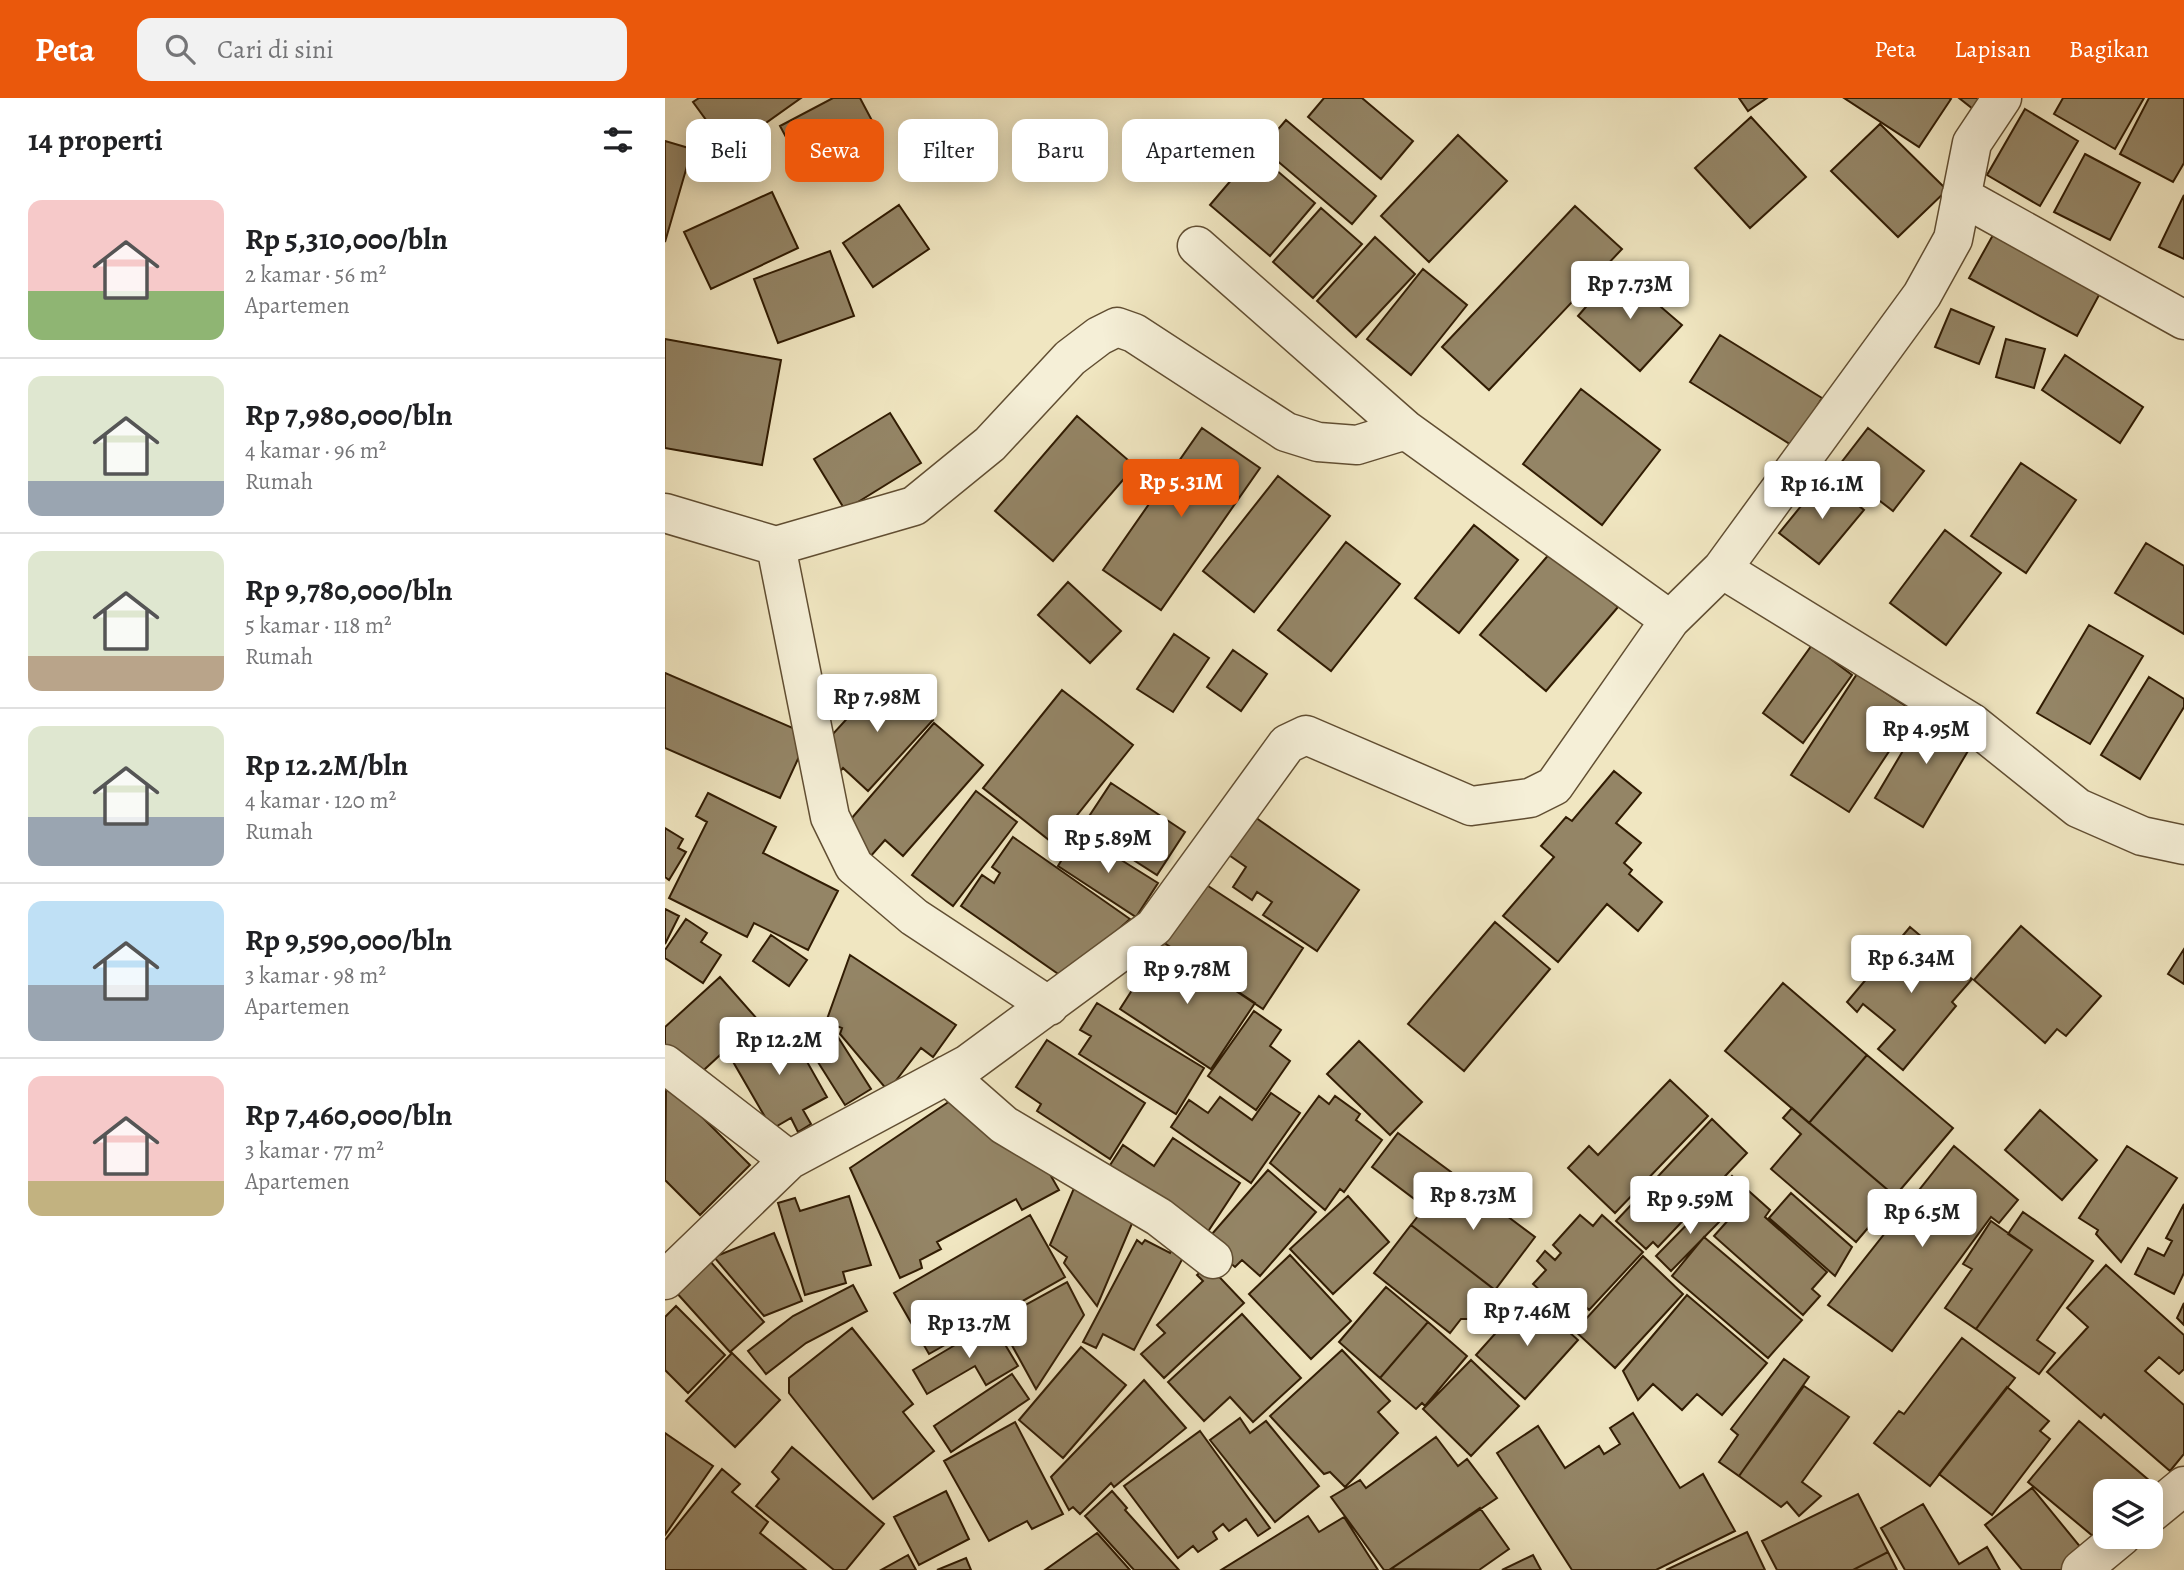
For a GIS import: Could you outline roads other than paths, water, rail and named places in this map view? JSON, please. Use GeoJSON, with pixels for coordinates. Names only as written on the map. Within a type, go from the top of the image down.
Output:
{"type":"FeatureCollection","features":[{"type":"Feature","properties":{"kind":"street"},"geometry":{"type":"LineString","coordinates":[[665,1280],[789,1160],[947,1076],[1049,1006],[1154,927],[1287,744],[1305,735],[1339,746],[1471,806],[1530,798],[1554,786],[1670,620],[1722,569],[1922,295],[1953,239],[1972,144],[2002,98]]}},
{"type":"Feature","properties":{"kind":"street"},"geometry":{"type":"LineString","coordinates":[[1961,196],[2184,320]]}},
{"type":"Feature","properties":{"kind":"street"},"geometry":{"type":"LineString","coordinates":[[1197,246],[1406,430],[1670,620]]}},
{"type":"Feature","properties":{"kind":"street"},"geometry":{"type":"LineString","coordinates":[[665,513],[776,546],[914,506],[990,444],[1070,358],[1117,327],[1134,333],[1286,432],[1318,442],[1357,444],[1406,430]]}},
{"type":"Feature","properties":{"kind":"street"},"geometry":{"type":"LineString","coordinates":[[776,546],[830,817],[854,866],[914,917],[1049,1006]]}},
{"type":"Feature","properties":{"kind":"street"},"geometry":{"type":"LineString","coordinates":[[1722,569],[1972,723],[2078,807],[2142,836],[2184,845]]}},
{"type":"Feature","properties":{"kind":"street"},"geometry":{"type":"LineString","coordinates":[[665,1064],[789,1160]]}},
{"type":"Feature","properties":{"kind":"street"},"geometry":{"type":"LineString","coordinates":[[947,1076],[1004,1125],[1159,1217],[1213,1259]]}},
{"type":"Feature","properties":{"kind":"street"},"geometry":{"type":"LineString","coordinates":[[2163,1503],[2184,1486]]}},
{"type":"Feature","properties":{"kind":"street"},"geometry":{"type":"LineString","coordinates":[[2081,1570],[2106,1549]]}}]}
